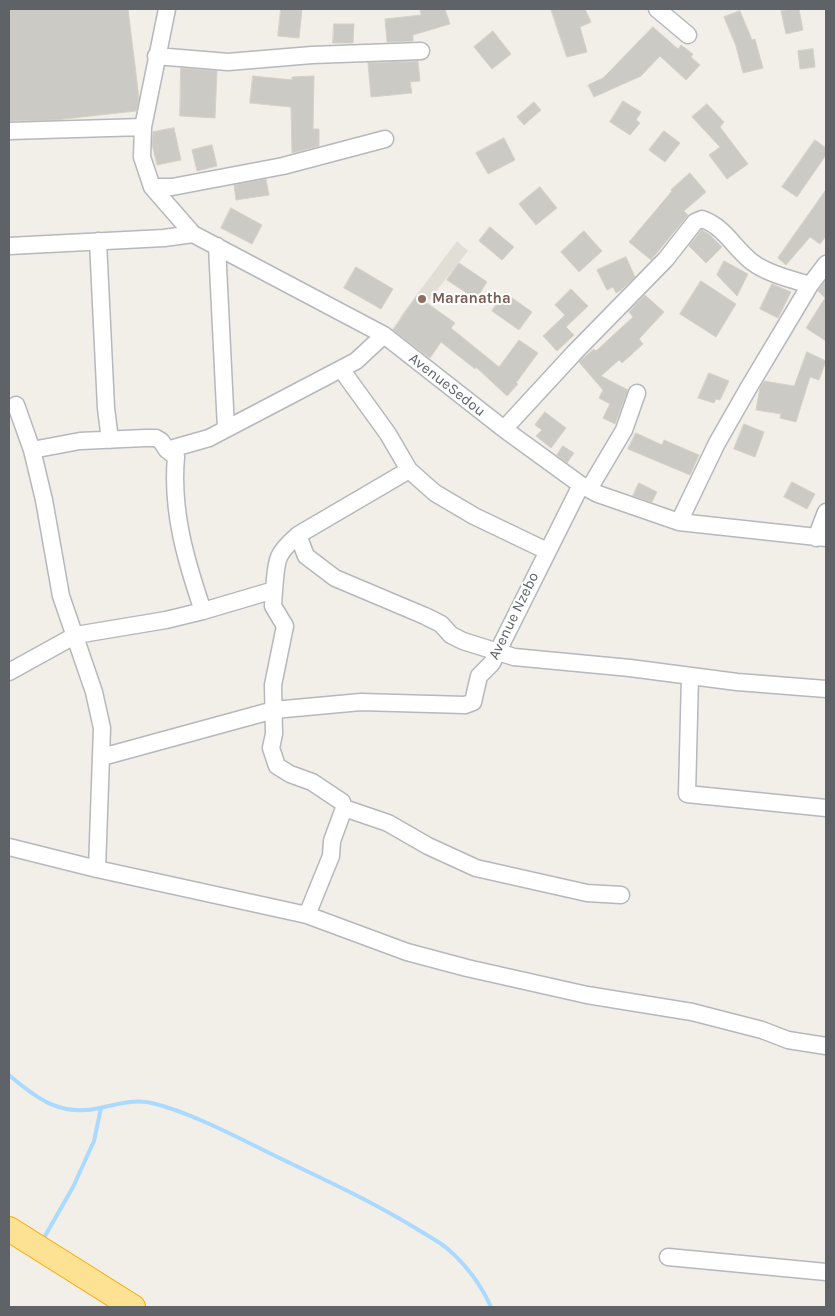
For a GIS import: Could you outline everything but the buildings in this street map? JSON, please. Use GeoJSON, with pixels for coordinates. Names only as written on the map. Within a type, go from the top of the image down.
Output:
{"type":"FeatureCollection","features":[{"type":"Feature","properties":{"kind":"highway"},"geometry":{"type":"LineString","coordinates":[[9,1229],[133,1307]]}},
{"type":"Feature","properties":{"kind":"street","name":"AvenueSedou"},"geometry":{"type":"LineString","coordinates":[[167,9],[143,127],[142,157],[152,187],[193,234],[384,335],[504,429],[585,487],[637,509],[679,522],[821,538]]}},
{"type":"Feature","properties":{"kind":"street"},"geometry":{"type":"LineString","coordinates":[[657,9],[688,35]]}},
{"type":"Feature","properties":{"kind":"street"},"geometry":{"type":"LineString","coordinates":[[156,56],[228,62],[312,55],[421,51]]}},
{"type":"Feature","properties":{"kind":"street"},"geometry":{"type":"LineString","coordinates":[[9,131],[143,127]]}},
{"type":"Feature","properties":{"kind":"street"},"geometry":{"type":"LineString","coordinates":[[152,187],[172,186],[283,166],[385,139]]}},
{"type":"Feature","properties":{"kind":"street"},"geometry":{"type":"LineString","coordinates":[[504,429],[575,352],[666,259],[695,222],[702,219],[709,222],[728,236],[752,262],[775,273],[810,285]]}},
{"type":"Feature","properties":{"kind":"street"},"geometry":{"type":"LineString","coordinates":[[9,246],[164,238],[193,234]]}},
{"type":"Feature","properties":{"kind":"street"},"geometry":{"type":"LineString","coordinates":[[98,241],[106,408],[110,440]]}},
{"type":"Feature","properties":{"kind":"street"},"geometry":{"type":"LineString","coordinates":[[217,246],[226,429]]}},
{"type":"Feature","properties":{"kind":"street"},"geometry":{"type":"LineString","coordinates":[[679,522],[717,443],[810,285],[826,264]]}},
{"type":"Feature","properties":{"kind":"street"},"geometry":{"type":"LineString","coordinates":[[167,450],[209,438],[356,361],[384,335]]}},
{"type":"Feature","properties":{"kind":"street"},"geometry":{"type":"LineString","coordinates":[[340,369],[388,434],[409,470],[435,493],[474,516],[547,551]]}},
{"type":"Feature","properties":{"kind":"street","name":"Avenue Nzebo"},"geometry":{"type":"LineString","coordinates":[[274,710],[360,702],[465,705],[473,702],[479,676],[492,663],[547,551],[585,487],[620,438],[637,393]]}},
{"type":"Feature","properties":{"kind":"street"},"geometry":{"type":"LineString","coordinates":[[16,405],[32,450],[44,500],[61,596],[76,635],[82,660],[94,692],[102,728],[97,869]]}},
{"type":"Feature","properties":{"kind":"street"},"geometry":{"type":"LineString","coordinates":[[32,450],[80,441],[156,438],[161,441],[167,450],[176,457],[174,479],[177,518],[187,565],[203,611]]}},
{"type":"Feature","properties":{"kind":"street"},"geometry":{"type":"LineString","coordinates":[[307,915],[331,856],[332,842],[344,808],[342,802],[320,787],[277,766],[271,748],[274,734],[273,685],[286,626],[273,606],[278,556],[298,535],[409,470]]}},
{"type":"Feature","properties":{"kind":"street"},"geometry":{"type":"LineString","coordinates":[[821,538],[826,512]]}},
{"type":"Feature","properties":{"kind":"street"},"geometry":{"type":"LineString","coordinates":[[298,535],[306,556],[335,578],[425,616],[441,624],[451,635],[463,641],[497,651],[536,660],[737,682],[826,689]]}},
{"type":"Feature","properties":{"kind":"street"},"geometry":{"type":"LineString","coordinates":[[9,672],[76,635],[166,620],[274,590]]}},
{"type":"Feature","properties":{"kind":"street"},"geometry":{"type":"LineString","coordinates":[[690,676],[687,794],[826,808]]}},
{"type":"Feature","properties":{"kind":"street"},"geometry":{"type":"LineString","coordinates":[[102,757],[274,710]]}},
{"type":"Feature","properties":{"kind":"street"},"geometry":{"type":"LineString","coordinates":[[344,808],[388,823],[428,846],[476,868],[587,893],[621,895]]}},
{"type":"Feature","properties":{"kind":"street"},"geometry":{"type":"LineString","coordinates":[[9,847],[97,869],[307,915],[407,952],[467,968],[587,995],[692,1012],[762,1030],[788,1040],[826,1046]]}},
{"type":"Feature","properties":{"kind":"street"},"geometry":{"type":"LineString","coordinates":[[668,1257],[826,1272]]}},
{"type":"Feature","properties":{"kind":"shaded area","name":"Maranatha"},"geometry":{"type":"Polygon","coordinates":[[[457,241],[468,251],[409,325],[400,317],[457,241]]]}},
{"type":"Feature","properties":{"kind":"waterway"},"geometry":{"type":"LineString","coordinates":[[9,1075],[30,1092],[61,1108],[86,1110],[126,1102],[145,1102],[169,1108],[224,1131],[372,1203],[438,1242],[468,1269],[491,1307]]}},
{"type":"Feature","properties":{"kind":"waterway"},"geometry":{"type":"LineString","coordinates":[[45,1236],[73,1187],[94,1141],[101,1108]]}},
{"type":"Feature","properties":{"kind":"place","name":"Maranatha"},"geometry":{"type":"Point","coordinates":[422,299]}}]}
